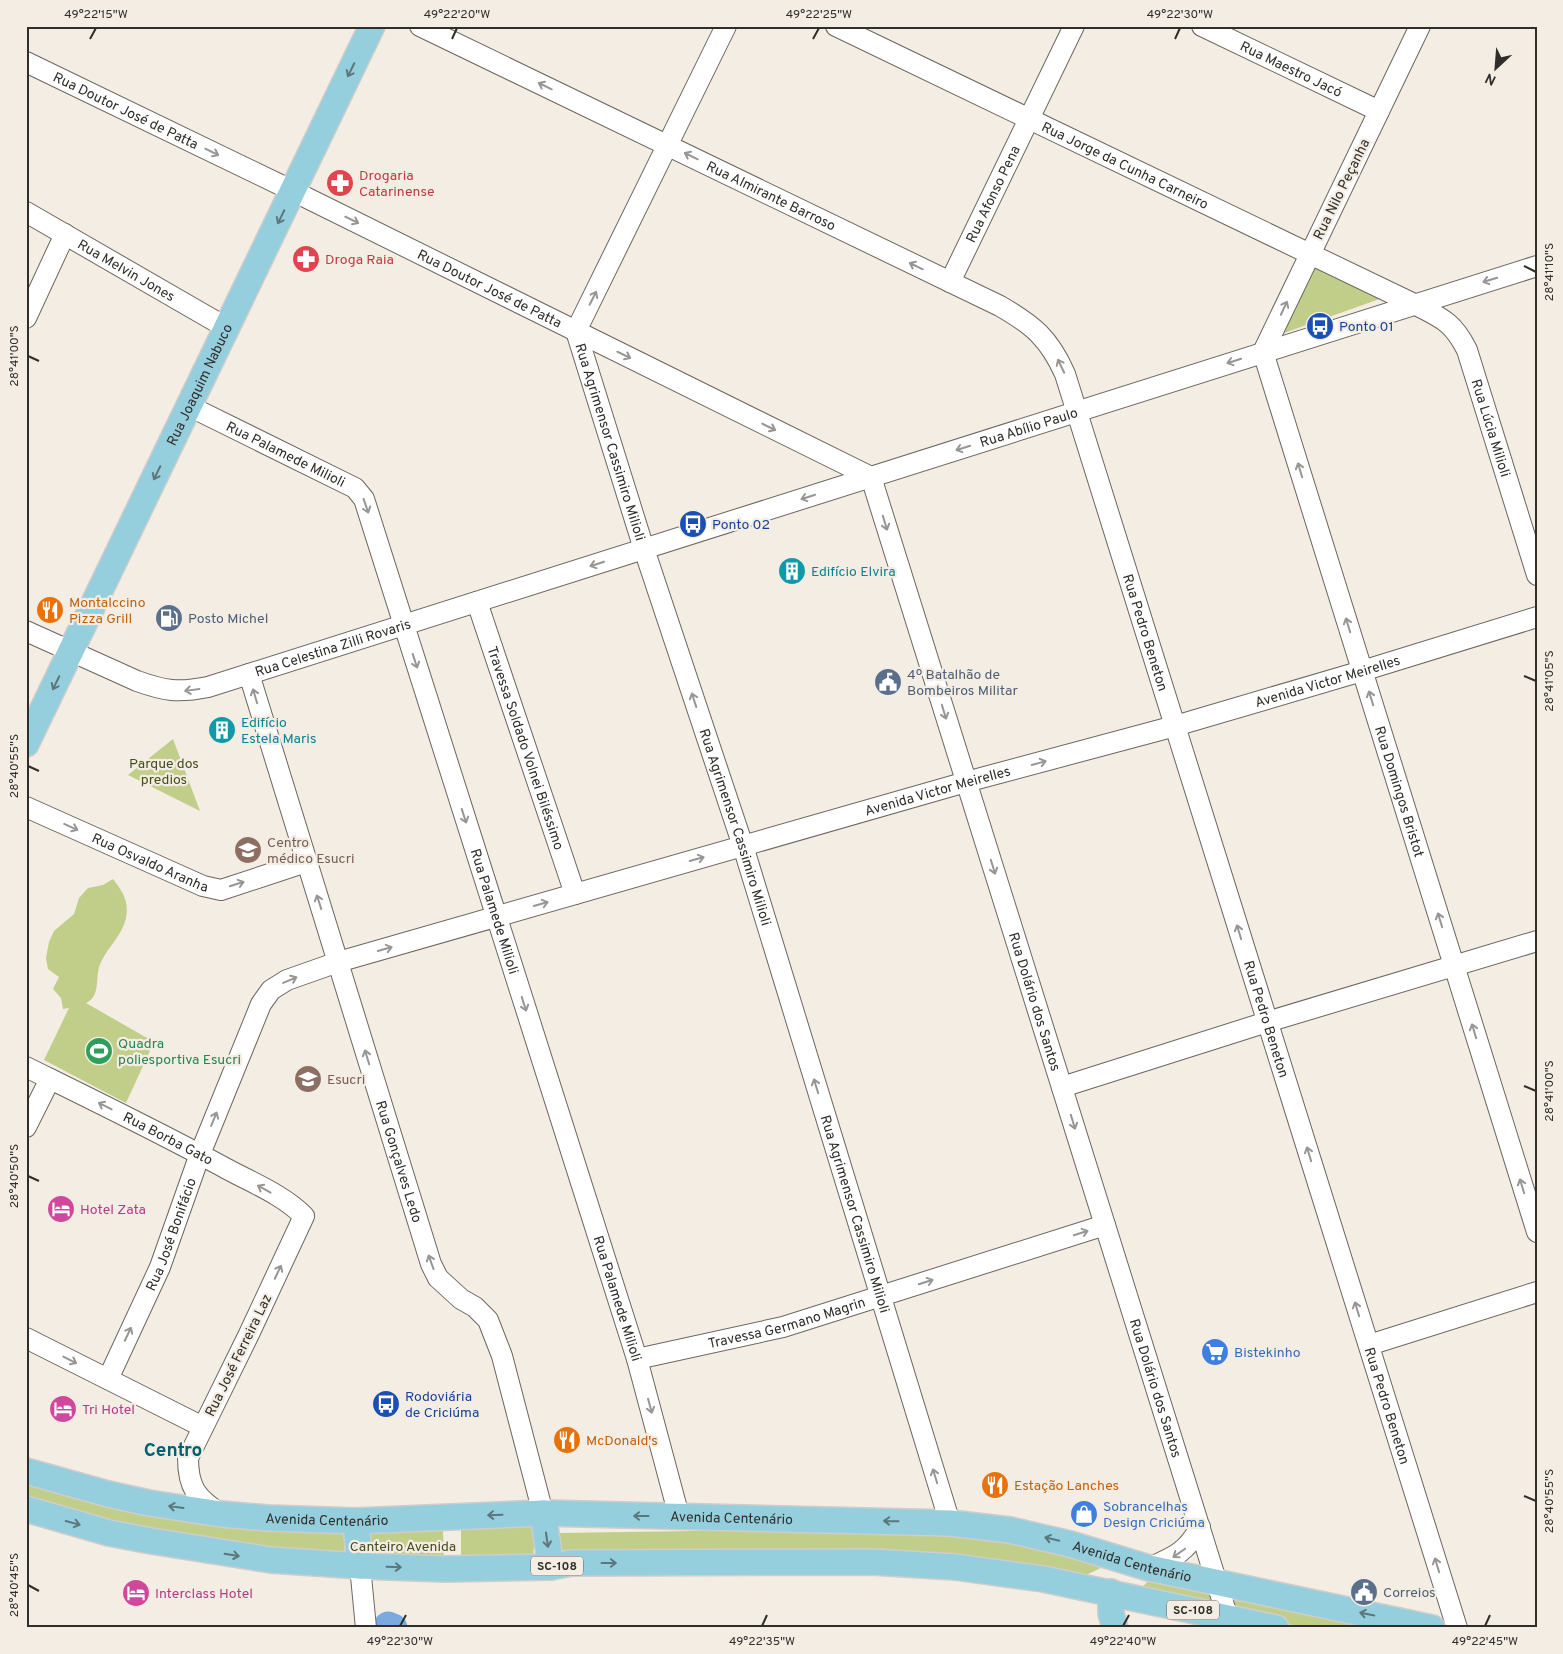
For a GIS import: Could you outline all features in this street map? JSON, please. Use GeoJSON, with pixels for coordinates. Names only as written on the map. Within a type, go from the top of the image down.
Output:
{"type":"FeatureCollection","features":[{"type":"Feature","properties":{"kind":"main road","name":"Rua Joaquim Nabuco"},"geometry":{"type":"LineString","coordinates":[[26,744],[372,26]]}},
{"type":"Feature","properties":{"kind":"main road","name":"Avenida Centenário"},"geometry":{"type":"LineString","coordinates":[[26,1471],[149,1503],[221,1514],[268,1518],[356,1521],[543,1513],[950,1523],[1010,1530],[1070,1544],[1149,1568],[1432,1628]]}},
{"type":"Feature","properties":{"kind":"main road","name":"SC-108"},"geometry":{"type":"LineString","coordinates":[[26,1509],[109,1533],[151,1541],[271,1560],[360,1566],[445,1569],[551,1567],[571,1564],[888,1562],[990,1570],[1107,1605],[1276,1628]]}},
{"type":"Feature","properties":{"kind":"main road"},"geometry":{"type":"LineString","coordinates":[[543,1513],[551,1567]]}},
{"type":"Feature","properties":{"kind":"main road"},"geometry":{"type":"LineString","coordinates":[[356,1521],[360,1566]]}},
{"type":"Feature","properties":{"kind":"main road"},"geometry":{"type":"LineString","coordinates":[[1107,1605],[1122,1579],[1149,1568]]}},
{"type":"Feature","properties":{"kind":"street","name":"Rua Almirante Barroso"},"geometry":{"type":"LineString","coordinates":[[420,26],[1000,306],[1035,329],[1049,344],[1059,361],[1076,412]]}},
{"type":"Feature","properties":{"kind":"street","name":"Rua Agrimensor Cassimiro Milioli"},"geometry":{"type":"LineString","coordinates":[[726,26],[669,146],[576,331],[644,549],[743,846],[950,1523]]}},
{"type":"Feature","properties":{"kind":"street","name":"Rua Jorge da Cunha Carneiro"},"geometry":{"type":"LineString","coordinates":[[836,26],[1414,304]]}},
{"type":"Feature","properties":{"kind":"street","name":"Rua Afonso Pena"},"geometry":{"type":"LineString","coordinates":[[950,282],[1074,26]]}},
{"type":"Feature","properties":{"kind":"street","name":"Rua Maestro Jacó"},"geometry":{"type":"LineString","coordinates":[[1202,26],[1379,111]]}},
{"type":"Feature","properties":{"kind":"street","name":"Rua Nilo Peçanha"},"geometry":{"type":"LineString","coordinates":[[1263,352],[1420,26]]}},
{"type":"Feature","properties":{"kind":"street","name":"Rua Doutor José de Patta"},"geometry":{"type":"LineString","coordinates":[[26,62],[293,191],[871,477]]}},
{"type":"Feature","properties":{"kind":"street","name":"Rua Melvin Jones"},"geometry":{"type":"LineString","coordinates":[[26,212],[227,328]]}},
{"type":"Feature","properties":{"kind":"street"},"geometry":{"type":"LineString","coordinates":[[26,318],[65,234]]}},
{"type":"Feature","properties":{"kind":"street","name":"Rua Abílio Paulo"},"geometry":{"type":"LineString","coordinates":[[644,549],[1537,266]]}},
{"type":"Feature","properties":{"kind":"street","name":"Rua Lúcia Milioli"},"geometry":{"type":"LineString","coordinates":[[1414,304],[1451,325],[1460,335],[1467,350],[1537,575]]}},
{"type":"Feature","properties":{"kind":"street","name":"Rua Domingos Bristot"},"geometry":{"type":"LineString","coordinates":[[1263,352],[1537,1232]]}},
{"type":"Feature","properties":{"kind":"street","name":"Rua Palamede Milioli"},"geometry":{"type":"LineString","coordinates":[[189,406],[355,488],[364,499],[637,1359],[679,1516]]}},
{"type":"Feature","properties":{"kind":"street","name":"Rua Pedro Beneton"},"geometry":{"type":"LineString","coordinates":[[1076,412],[1457,1628]]}},
{"type":"Feature","properties":{"kind":"street","name":"Rua Dolário dos Santos"},"geometry":{"type":"LineString","coordinates":[[871,477],[1230,1623]]}},
{"type":"Feature","properties":{"kind":"street","name":"Rua Celestina Zilli Rovaris"},"geometry":{"type":"LineString","coordinates":[[26,631],[137,681],[172,691],[189,691],[208,687],[644,549]]}},
{"type":"Feature","properties":{"kind":"street","name":"Travessa Soldado Volnei Biléssimo"},"geometry":{"type":"LineString","coordinates":[[477,602],[575,894]]}},
{"type":"Feature","properties":{"kind":"street","name":"Avenida Victor Meirelles"},"geometry":{"type":"LineString","coordinates":[[338,962],[966,782],[1175,726],[1362,671],[1537,616]]}},
{"type":"Feature","properties":{"kind":"street","name":"Rua Gonçalves Ledo"},"geometry":{"type":"LineString","coordinates":[[249,674],[432,1264],[438,1278],[461,1299],[475,1307],[488,1320],[496,1340],[543,1513]]}},
{"type":"Feature","properties":{"kind":"street","name":"Rua Osvaldo Aranha"},"geometry":{"type":"LineString","coordinates":[[26,807],[203,886],[221,890],[306,862]]}},
{"type":"Feature","properties":{"kind":"street"},"geometry":{"type":"LineString","coordinates":[[1062,1087],[1268,1022],[1537,941]]}},
{"type":"Feature","properties":{"kind":"street","name":"Rua José Bonifácio"},"geometry":{"type":"LineString","coordinates":[[108,1378],[160,1267],[200,1154],[261,1004],[271,990],[287,980],[338,962]]}},
{"type":"Feature","properties":{"kind":"street","name":"Rua Borba Gato"},"geometry":{"type":"LineString","coordinates":[[26,1067],[200,1154],[294,1206],[304,1216]]}},
{"type":"Feature","properties":{"kind":"street"},"geometry":{"type":"LineString","coordinates":[[26,1127],[50,1078]]}},
{"type":"Feature","properties":{"kind":"street","name":"Rua José Ferreira Laz"},"geometry":{"type":"LineString","coordinates":[[221,1514],[206,1504],[194,1489],[188,1476],[188,1458],[304,1216]]}},
{"type":"Feature","properties":{"kind":"street","name":"Travessa Germano Magrin"},"geometry":{"type":"LineString","coordinates":[[637,1359],[783,1327],[1105,1225]]}},
{"type":"Feature","properties":{"kind":"street"},"geometry":{"type":"LineString","coordinates":[[1368,1345],[1537,1292]]}},
{"type":"Feature","properties":{"kind":"street"},"geometry":{"type":"LineString","coordinates":[[26,1338],[203,1427]]}},
{"type":"Feature","properties":{"kind":"street"},"geometry":{"type":"LineString","coordinates":[[1149,1568],[1177,1556],[1185,1550],[1200,1527]]}},
{"type":"Feature","properties":{"kind":"street"},"geometry":{"type":"LineString","coordinates":[[360,1566],[366,1628]]}},
{"type":"Feature","properties":{"kind":"green space"},"geometry":{"type":"Polygon","coordinates":[[[1318,262],[1388,296],[1284,333],[1318,262]]]}},
{"type":"Feature","properties":{"kind":"green space","name":"Parque dos predios"},"geometry":{"type":"Polygon","coordinates":[[[173,739],[200,811],[128,775],[173,739]]]}},
{"type":"Feature","properties":{"kind":"green space"},"geometry":{"type":"Polygon","coordinates":[[[113,879],[124,897],[127,907],[126,918],[122,930],[101,962],[96,990],[91,1000],[86,1003],[154,1042],[126,1103],[44,1060],[69,1008],[63,1009],[61,998],[53,989],[59,977],[48,969],[46,958],[49,942],[54,931],[74,914],[79,898],[88,888],[103,885],[113,879]]]}},
{"type":"Feature","properties":{"kind":"green space","name":"Canteiro Avenida"},"geometry":{"type":"Polygon","coordinates":[[[26,1479],[343,1528],[345,1554],[216,1544],[128,1530],[26,1501],[26,1479]]]}},
{"type":"Feature","properties":{"kind":"green space","name":"Canteiro Avenida"},"geometry":{"type":"Polygon","coordinates":[[[536,1524],[533,1556],[461,1557],[461,1527],[536,1524]]]}},
{"type":"Feature","properties":{"kind":"green space"},"geometry":{"type":"Polygon","coordinates":[[[761,1530],[899,1533],[994,1540],[1109,1564],[1082,1577],[759,1551],[561,1552],[559,1533],[761,1530]]]}},
{"type":"Feature","properties":{"kind":"green space","name":"Canteiro Avenida"},"geometry":{"type":"Polygon","coordinates":[[[363,1531],[443,1531],[444,1560],[367,1561],[363,1531]]]}},
{"type":"Feature","properties":{"kind":"green space"},"geometry":{"type":"Polygon","coordinates":[[[1156,1574],[1405,1628],[1305,1628],[1140,1589],[1156,1574]]]}},
{"type":"Feature","properties":{"kind":"waterway"},"geometry":{"type":"LineString","coordinates":[[388,1626],[393,1628]]}},
{"type":"Feature","properties":{"kind":"place","name":"Drogaria Catarinense"},"geometry":{"type":"Point","coordinates":[340,183]}},
{"type":"Feature","properties":{"kind":"place","name":"Droga Raia"},"geometry":{"type":"Point","coordinates":[306,259]}},
{"type":"Feature","properties":{"kind":"place","name":"Ponto 01"},"geometry":{"type":"Point","coordinates":[1320,326]}},
{"type":"Feature","properties":{"kind":"place","name":"Ponto 02"},"geometry":{"type":"Point","coordinates":[693,524]}},
{"type":"Feature","properties":{"kind":"place","name":"Edifício Elvira"},"geometry":{"type":"Point","coordinates":[792,571]}},
{"type":"Feature","properties":{"kind":"place","name":"Montalccino Pizza Grill"},"geometry":{"type":"Point","coordinates":[50,610]}},
{"type":"Feature","properties":{"kind":"place","name":"Posto Michel"},"geometry":{"type":"Point","coordinates":[169,618]}},
{"type":"Feature","properties":{"kind":"place","name":"4º Batalhão de Bombeiros Militar"},"geometry":{"type":"Point","coordinates":[888,682]}},
{"type":"Feature","properties":{"kind":"place","name":"Edifício Estela Maris"},"geometry":{"type":"Point","coordinates":[222,730]}},
{"type":"Feature","properties":{"kind":"place","name":"Centro médico Esucri"},"geometry":{"type":"Point","coordinates":[248,850]}},
{"type":"Feature","properties":{"kind":"place","name":"Quadra poliesportiva Esucri"},"geometry":{"type":"Point","coordinates":[99,1051]}},
{"type":"Feature","properties":{"kind":"place","name":"Esucri"},"geometry":{"type":"Point","coordinates":[308,1079]}},
{"type":"Feature","properties":{"kind":"place","name":"Hotel Zata"},"geometry":{"type":"Point","coordinates":[61,1209]}},
{"type":"Feature","properties":{"kind":"place","name":"Bistekinho"},"geometry":{"type":"Point","coordinates":[1215,1352]}},
{"type":"Feature","properties":{"kind":"place","name":"Rodoviária de Criciúma"},"geometry":{"type":"Point","coordinates":[386,1404]}},
{"type":"Feature","properties":{"kind":"place","name":"Tri Hotel"},"geometry":{"type":"Point","coordinates":[63,1409]}},
{"type":"Feature","properties":{"kind":"place","name":"McDonald's"},"geometry":{"type":"Point","coordinates":[567,1440]}},
{"type":"Feature","properties":{"kind":"place","name":"Estação Lanches"},"geometry":{"type":"Point","coordinates":[995,1485]}},
{"type":"Feature","properties":{"kind":"place","name":"Sobrancelhas Design Criciúma"},"geometry":{"type":"Point","coordinates":[1084,1514]}},
{"type":"Feature","properties":{"kind":"place","name":"Correios"},"geometry":{"type":"Point","coordinates":[1364,1592]}},
{"type":"Feature","properties":{"kind":"place","name":"Interclass Hotel"},"geometry":{"type":"Point","coordinates":[136,1593]}},
{"type":"Feature","properties":{"kind":"district","name":"Centro"},"geometry":{"type":"Point","coordinates":[173,1449]}}]}
